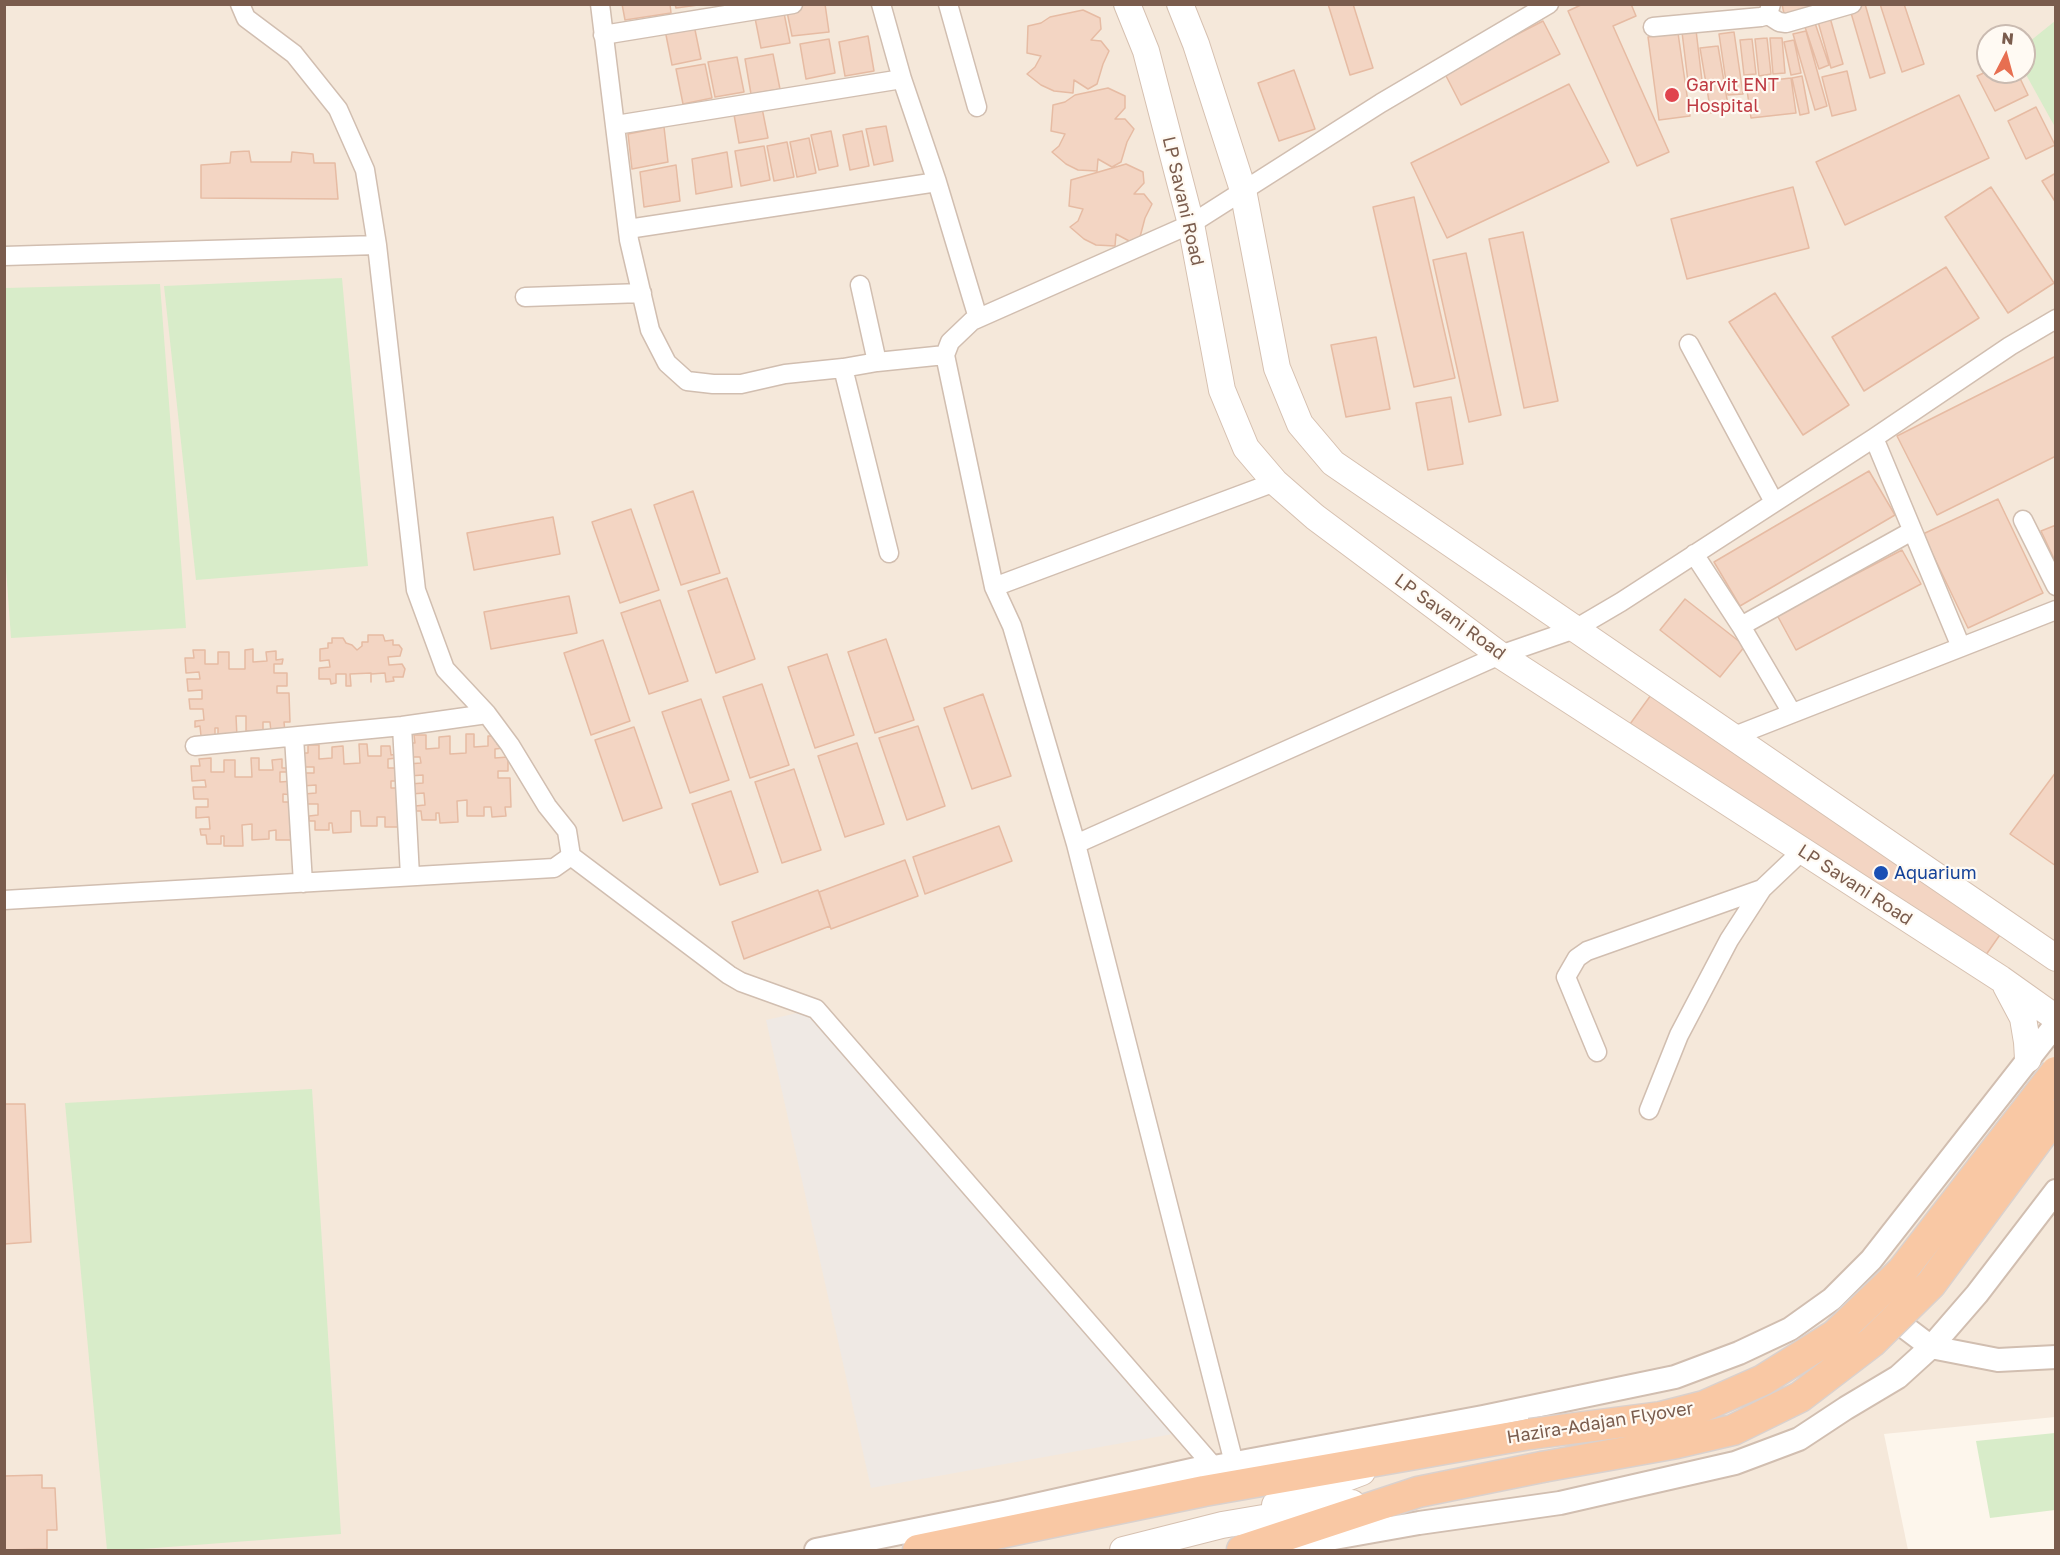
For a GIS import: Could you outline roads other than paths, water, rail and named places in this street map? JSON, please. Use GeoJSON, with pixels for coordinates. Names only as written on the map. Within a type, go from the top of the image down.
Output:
{"type":"FeatureCollection","features":[{"type":"Feature","properties":{"kind":"highway","name":"Hazira-Adajan Flyover"},"geometry":{"type":"LineString","coordinates":[[918,1551],[1204,1491],[1530,1434],[1661,1417],[1704,1406],[1763,1380],[1835,1335],[1902,1271],[2055,1072]]}},
{"type":"Feature","properties":{"kind":"highway","name":"Hazira-Adajan Flyover"},"geometry":{"type":"LineString","coordinates":[[1242,1551],[1418,1492],[1677,1443],[1733,1430],[1800,1397],[1872,1342],[1931,1284],[2055,1115]]}},
{"type":"Feature","properties":{"kind":"main road","name":"LP Savani Road"},"geometry":{"type":"LineString","coordinates":[[1127,4],[1146,51],[1191,224],[1222,390],[1246,448],[1275,482],[1315,517],[1500,655],[2001,979],[2055,1018]]}},
{"type":"Feature","properties":{"kind":"main road"},"geometry":{"type":"LineString","coordinates":[[1180,4],[1196,44],[1243,190],[1277,368],[1300,424],[1333,463],[2055,958]]}},
{"type":"Feature","properties":{"kind":"main road"},"geometry":{"type":"LineString","coordinates":[[2016,932],[2055,940]]}},
{"type":"Feature","properties":{"kind":"main road"},"geometry":{"type":"LineString","coordinates":[[2001,979],[2011,992],[2023,1018],[2028,1059]]}},
{"type":"Feature","properties":{"kind":"main road"},"geometry":{"type":"LineString","coordinates":[[1222,1525],[1400,1458]]}},
{"type":"Feature","properties":{"kind":"main road"},"geometry":{"type":"LineString","coordinates":[[1123,1551],[1222,1525],[1418,1492]]}},
{"type":"Feature","properties":{"kind":"street"},"geometry":{"type":"LineString","coordinates":[[240,4],[246,18],[294,54],[338,109],[365,170],[377,245],[416,590],[446,669],[487,714],[547,806],[567,831],[571,856],[729,975],[741,982],[816,1009],[1224,1465]]}},
{"type":"Feature","properties":{"kind":"street"},"geometry":{"type":"LineString","coordinates":[[600,4],[628,229],[650,330],[667,363],[687,381],[741,384],[785,374],[945,356]]}},
{"type":"Feature","properties":{"kind":"street"},"geometry":{"type":"LineString","coordinates":[[603,35],[792,4]]}},
{"type":"Feature","properties":{"kind":"street"},"geometry":{"type":"LineString","coordinates":[[881,4],[902,79],[937,182],[978,318]]}},
{"type":"Feature","properties":{"kind":"street"},"geometry":{"type":"LineString","coordinates":[[948,4],[976,107]]}},
{"type":"Feature","properties":{"kind":"street"},"geometry":{"type":"LineString","coordinates":[[1653,27],[1761,17],[1770,10],[1779,22],[1785,23],[1852,4]]}},
{"type":"Feature","properties":{"kind":"street"},"geometry":{"type":"LineString","coordinates":[[1224,1465],[1076,844],[1012,626],[994,587],[945,356],[950,342],[972,321],[1191,224],[1381,103],[1543,6]]}},
{"type":"Feature","properties":{"kind":"street"},"geometry":{"type":"LineString","coordinates":[[616,125],[902,79]]}},
{"type":"Feature","properties":{"kind":"street"},"geometry":{"type":"LineString","coordinates":[[628,229],[937,182]]}},
{"type":"Feature","properties":{"kind":"street"},"geometry":{"type":"LineString","coordinates":[[4,256],[377,245]]}},
{"type":"Feature","properties":{"kind":"street"},"geometry":{"type":"LineString","coordinates":[[860,285],[877,362]]}},
{"type":"Feature","properties":{"kind":"street"},"geometry":{"type":"LineString","coordinates":[[525,297],[642,293]]}},
{"type":"Feature","properties":{"kind":"street"},"geometry":{"type":"LineString","coordinates":[[1076,844],[1500,655],[1575,629],[2055,319]]}},
{"type":"Feature","properties":{"kind":"street"},"geometry":{"type":"LineString","coordinates":[[1689,344],[1774,502]]}},
{"type":"Feature","properties":{"kind":"street"},"geometry":{"type":"LineString","coordinates":[[843,368],[889,553]]}},
{"type":"Feature","properties":{"kind":"street"},"geometry":{"type":"LineString","coordinates":[[1874,438],[1961,647]]}},
{"type":"Feature","properties":{"kind":"street"},"geometry":{"type":"LineString","coordinates":[[994,587],[1275,482]]}},
{"type":"Feature","properties":{"kind":"street"},"geometry":{"type":"LineString","coordinates":[[2024,520],[2055,586]]}},
{"type":"Feature","properties":{"kind":"street"},"geometry":{"type":"LineString","coordinates":[[1742,626],[1912,531]]}},
{"type":"Feature","properties":{"kind":"street"},"geometry":{"type":"LineString","coordinates":[[1694,554],[1742,626],[1792,713]]}},
{"type":"Feature","properties":{"kind":"street"},"geometry":{"type":"LineString","coordinates":[[1732,737],[2055,610]]}},
{"type":"Feature","properties":{"kind":"street"},"geometry":{"type":"LineString","coordinates":[[195,746],[402,726],[487,714]]}},
{"type":"Feature","properties":{"kind":"street"},"geometry":{"type":"LineString","coordinates":[[402,726],[410,876]]}},
{"type":"Feature","properties":{"kind":"street"},"geometry":{"type":"LineString","coordinates":[[294,737],[303,883]]}},
{"type":"Feature","properties":{"kind":"street"},"geometry":{"type":"LineString","coordinates":[[1649,1110],[1679,1035],[1729,940],[1762,889],[1802,850]]}},
{"type":"Feature","properties":{"kind":"street"},"geometry":{"type":"LineString","coordinates":[[4,900],[554,868],[571,856]]}},
{"type":"Feature","properties":{"kind":"street"},"geometry":{"type":"LineString","coordinates":[[1598,1052],[1566,977],[1577,958],[1587,951],[1762,889]]}},
{"type":"Feature","properties":{"kind":"street"},"geometry":{"type":"LineString","coordinates":[[816,1551],[1196,1469],[1483,1417],[1688,1374],[1739,1353],[1790,1329],[1832,1299],[1871,1260],[2055,1024]]}},
{"type":"Feature","properties":{"kind":"street"},"geometry":{"type":"LineString","coordinates":[[1256,1551],[1292,1548],[1419,1523],[1560,1503],[1735,1463],[1799,1439],[1899,1377],[1931,1347],[1977,1293],[2055,1191]]}},
{"type":"Feature","properties":{"kind":"street"},"geometry":{"type":"LineString","coordinates":[[1847,1284],[1931,1347],[1998,1360],[2055,1357]]}},
{"type":"Feature","properties":{"kind":"place","name":"Garvit ENT Hospital"},"geometry":{"type":"Point","coordinates":[1672,95]}},
{"type":"Feature","properties":{"kind":"place","name":"Aquarium"},"geometry":{"type":"Point","coordinates":[1881,873]}}]}
